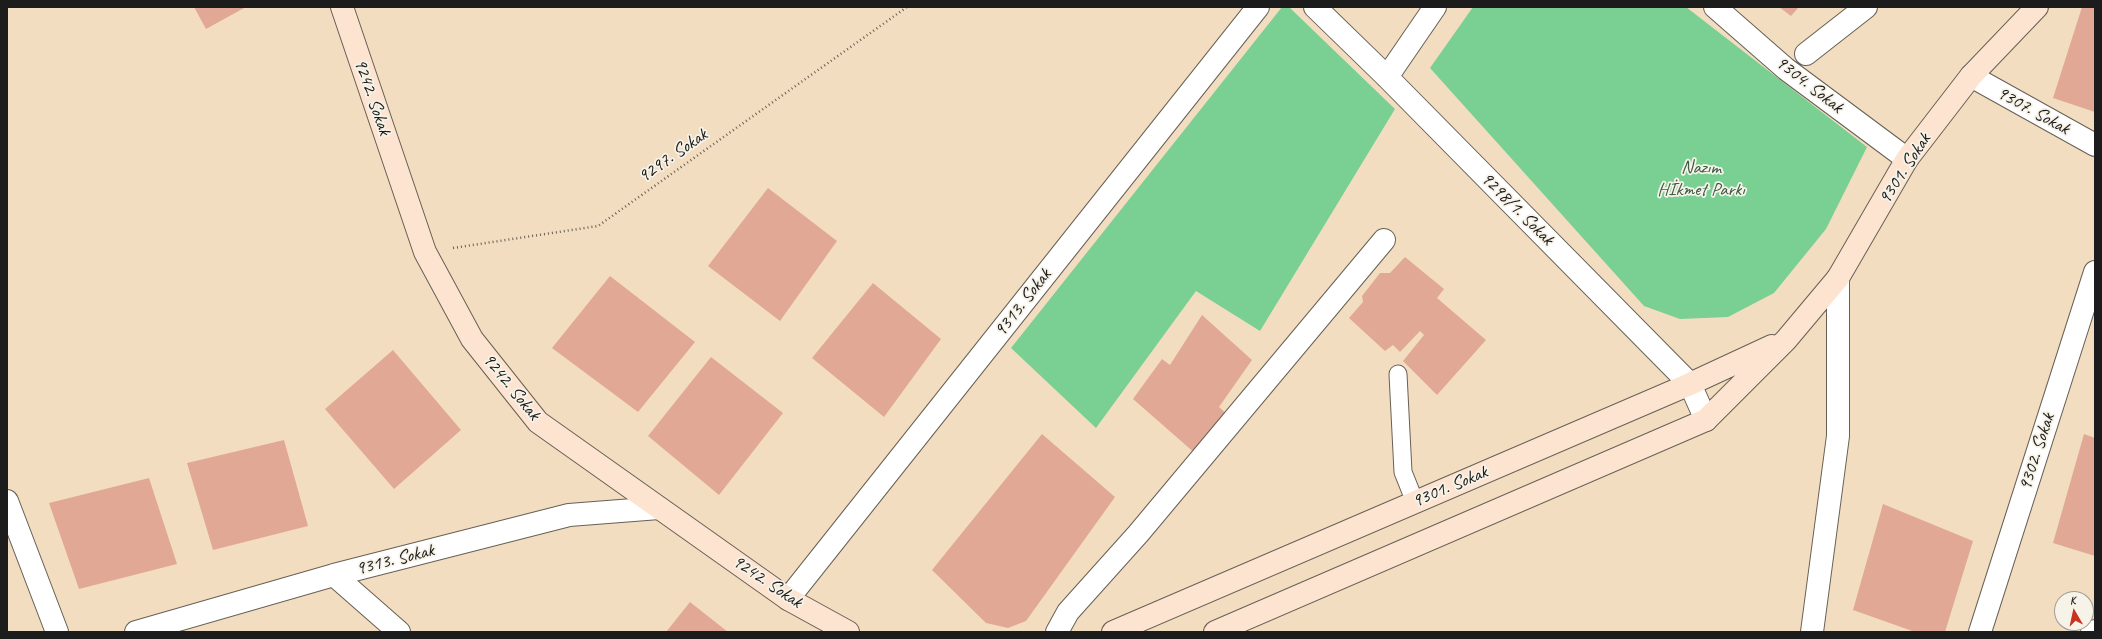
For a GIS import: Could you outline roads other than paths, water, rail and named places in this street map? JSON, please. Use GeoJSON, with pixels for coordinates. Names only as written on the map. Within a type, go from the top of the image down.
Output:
{"type":"FeatureCollection","features":[{"type":"Feature","properties":{"kind":"main road","name":"9242. Sokak"},"geometry":{"type":"LineString","coordinates":[[342,7],[425,252],[472,339],[538,422],[788,599],[848,632]]}},
{"type":"Feature","properties":{"kind":"main road","name":"9301. Sokak"},"geometry":{"type":"LineString","coordinates":[[1215,632],[1706,420],[1786,340],[1838,278],[1907,159],[1971,76],[2037,7]]}},
{"type":"Feature","properties":{"kind":"main road","name":"9301. Sokak"},"geometry":{"type":"LineString","coordinates":[[1113,632],[1690,384],[1786,340]]}},
{"type":"Feature","properties":{"kind":"street","name":"9313. Sokak"},"geometry":{"type":"LineString","coordinates":[[788,599],[1258,7]]}},
{"type":"Feature","properties":{"kind":"street","name":"9298/1. Sokak"},"geometry":{"type":"LineString","coordinates":[[1315,7],[1690,384],[1706,420]]}},
{"type":"Feature","properties":{"kind":"street"},"geometry":{"type":"LineString","coordinates":[[1386,77],[1435,7]]}},
{"type":"Feature","properties":{"kind":"street","name":"9304. Sokak"},"geometry":{"type":"LineString","coordinates":[[1715,7],[1786,69],[1907,159]]}},
{"type":"Feature","properties":{"kind":"street"},"geometry":{"type":"LineString","coordinates":[[1806,54],[1866,7]]}},
{"type":"Feature","properties":{"kind":"street","name":"9307. Sokak"},"geometry":{"type":"LineString","coordinates":[[1971,76],[2095,145]]}},
{"type":"Feature","properties":{"kind":"street"},"geometry":{"type":"LineString","coordinates":[[1057,632],[1068,612],[1138,534],[1384,240]]}},
{"type":"Feature","properties":{"kind":"street","name":"9302. Sokak"},"geometry":{"type":"LineString","coordinates":[[1980,632],[2095,272]]}},
{"type":"Feature","properties":{"kind":"street"},"geometry":{"type":"LineString","coordinates":[[1812,632],[1838,436],[1838,278]]}},
{"type":"Feature","properties":{"kind":"street"},"geometry":{"type":"LineString","coordinates":[[7,501],[57,632]]}},
{"type":"Feature","properties":{"kind":"street","name":"9313. Sokak"},"geometry":{"type":"LineString","coordinates":[[136,632],[334,575],[569,515],[659,508]]}},
{"type":"Feature","properties":{"kind":"street"},"geometry":{"type":"LineString","coordinates":[[334,575],[399,632]]}},
{"type":"Feature","properties":{"kind":"lane"},"geometry":{"type":"LineString","coordinates":[[1398,374],[1403,472],[1415,502]]}},
{"type":"Feature","properties":{"kind":"park label","name":"Nazım Hİkmet Parkı"},"geometry":{"type":"Point","coordinates":[1701,179]}}]}
